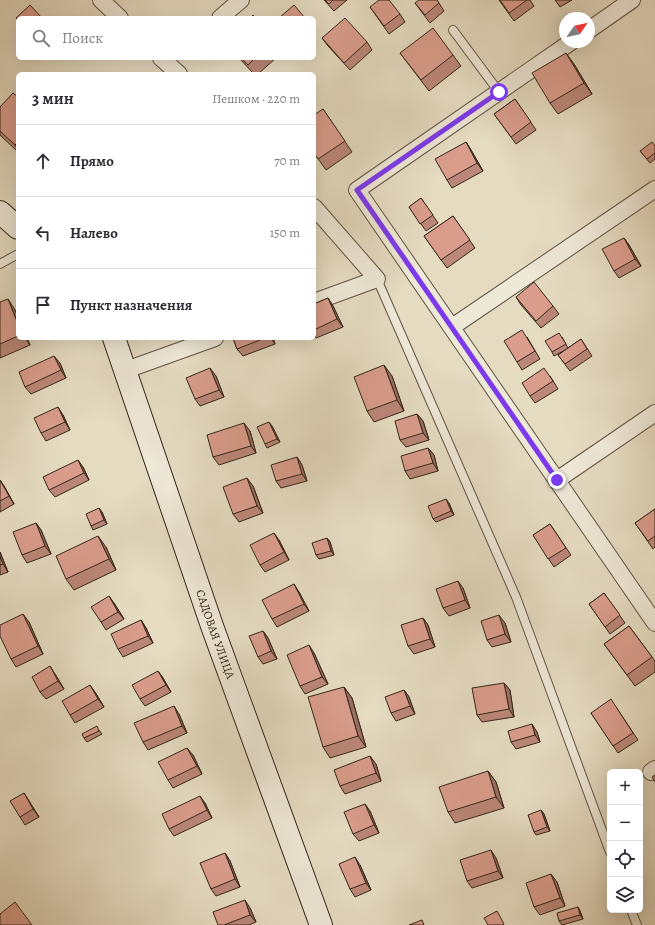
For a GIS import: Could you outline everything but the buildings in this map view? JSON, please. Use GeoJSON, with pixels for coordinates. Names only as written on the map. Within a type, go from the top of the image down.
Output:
{"type":"FeatureCollection","features":[{"type":"Feature","properties":{"kind":"street"},"geometry":{"type":"LineString","coordinates":[[101,0],[118,16]]}},
{"type":"Feature","properties":{"kind":"street"},"geometry":{"type":"LineString","coordinates":[[222,16],[241,0]]}},
{"type":"Feature","properties":{"kind":"street"},"geometry":{"type":"LineString","coordinates":[[595,26],[628,1]]}},
{"type":"Feature","properties":{"kind":"street"},"geometry":{"type":"LineString","coordinates":[[562,48],[357,190],[655,623]]}},
{"type":"Feature","properties":{"kind":"street"},"geometry":{"type":"LineString","coordinates":[[452,327],[655,189]]}},
{"type":"Feature","properties":{"kind":"street"},"geometry":{"type":"LineString","coordinates":[[316,209],[378,279],[316,301]]}},
{"type":"Feature","properties":{"kind":"street"},"geometry":{"type":"LineString","coordinates":[[0,212],[16,226]]}},
{"type":"Feature","properties":{"kind":"street","name":"САДОВАЯ УЛИЦА"},"geometry":{"type":"LineString","coordinates":[[115,340],[212,626],[321,925]]}},
{"type":"Feature","properties":{"kind":"street"},"geometry":{"type":"LineString","coordinates":[[126,370],[209,340]]}},
{"type":"Feature","properties":{"kind":"street"},"geometry":{"type":"LineString","coordinates":[[557,480],[655,414]]}},
{"type":"Feature","properties":{"kind":"lane"},"geometry":{"type":"LineString","coordinates":[[453,30],[499,92]]}},
{"type":"Feature","properties":{"kind":"lane"},"geometry":{"type":"LineString","coordinates":[[0,264],[16,255]]}},
{"type":"Feature","properties":{"kind":"lane"},"geometry":{"type":"LineString","coordinates":[[378,279],[516,597],[607,844]]}},
{"type":"Feature","properties":{"kind":"lane"},"geometry":{"type":"LineString","coordinates":[[632,913],[637,925]]}},
{"type":"Feature","properties":{"kind":"route"},"geometry":{"type":"LineString","coordinates":[[499,92],[357,190],[557,480]]}}]}
